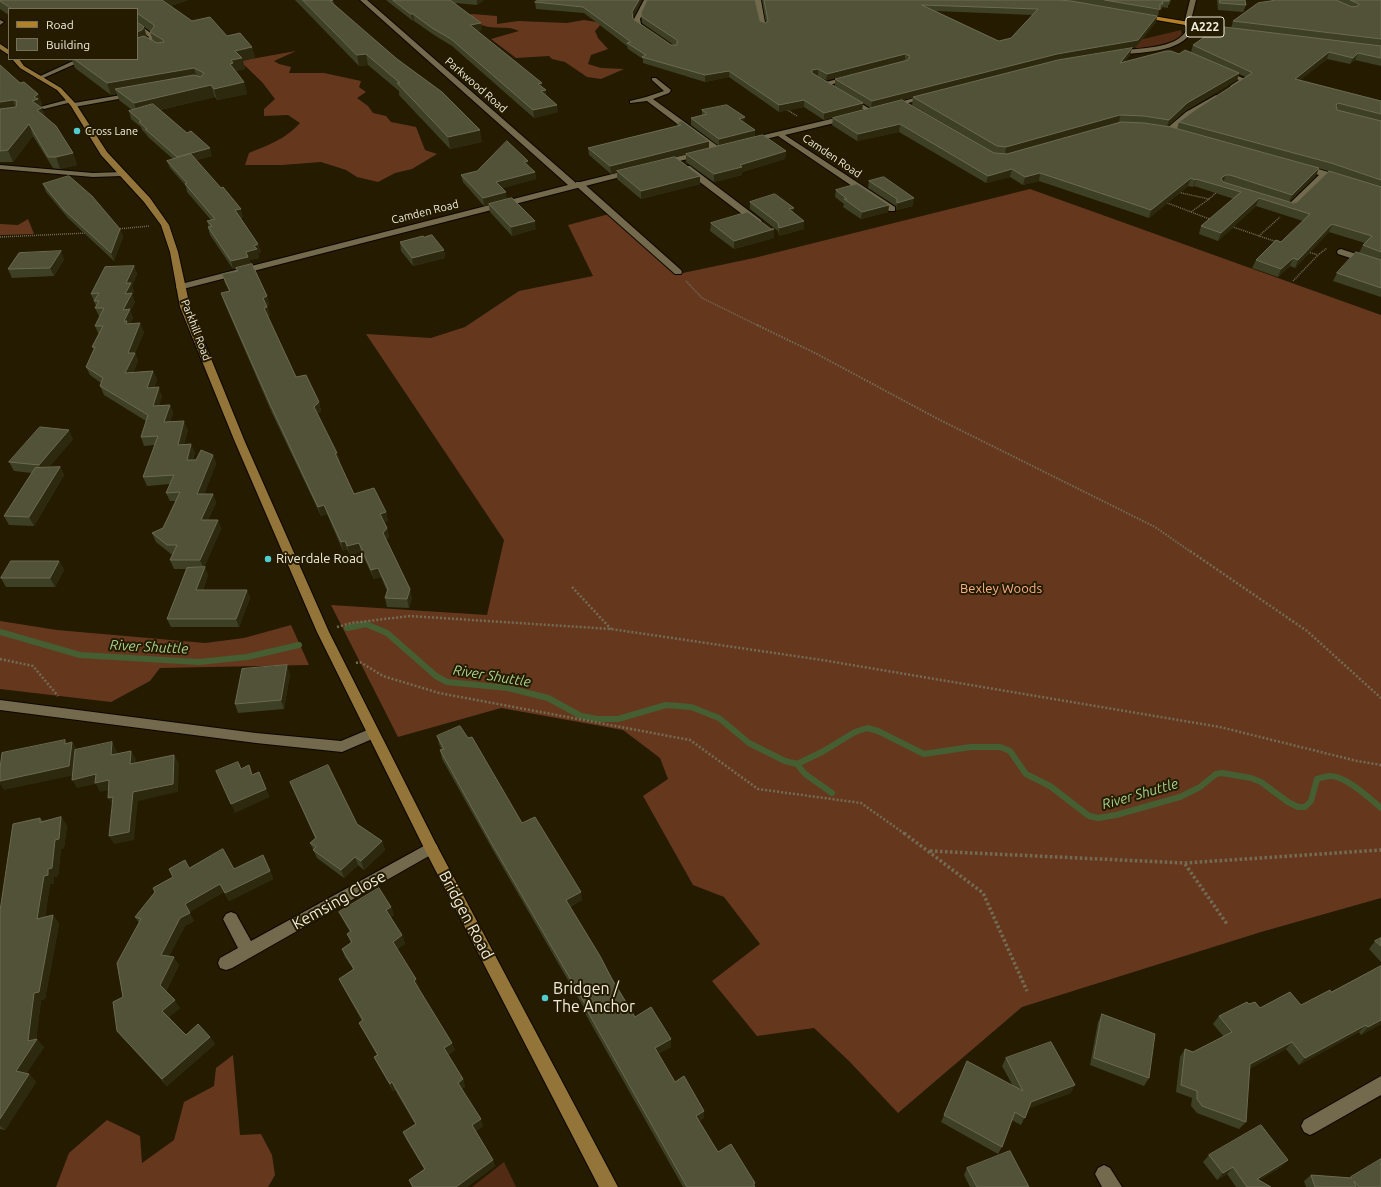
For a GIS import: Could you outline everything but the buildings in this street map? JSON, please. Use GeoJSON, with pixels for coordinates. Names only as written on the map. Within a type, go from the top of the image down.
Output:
{"type":"FeatureCollection","features":[{"type":"Feature","properties":{"kind":"main road","name":"A222"},"geometry":{"type":"LineString","coordinates":[[1138,15],[1244,33]]}},
{"type":"Feature","properties":{"kind":"main road"},"geometry":{"type":"LineString","coordinates":[[0,46],[8,52]]}},
{"type":"Feature","properties":{"kind":"main road","name":"Parkhill Road"},"geometry":{"type":"LineString","coordinates":[[16,60],[22,67],[59,89],[72,103],[99,146],[122,174],[147,200],[163,222],[174,252],[186,311],[240,442],[327,640]]}},
{"type":"Feature","properties":{"kind":"main road","name":"Bridgen Road"},"geometry":{"type":"LineString","coordinates":[[327,640],[340,669],[431,848],[609,1187]]}},
{"type":"Feature","properties":{"kind":"street","name":"Parkwood Road"},"geometry":{"type":"LineString","coordinates":[[363,0],[678,272]]}},
{"type":"Feature","properties":{"kind":"street"},"geometry":{"type":"LineString","coordinates":[[647,0],[637,19],[638,25],[656,37]]}},
{"type":"Feature","properties":{"kind":"street"},"geometry":{"type":"LineString","coordinates":[[758,0],[764,27]]}},
{"type":"Feature","properties":{"kind":"street"},"geometry":{"type":"LineString","coordinates":[[1109,54],[1167,46],[1179,42],[1186,37],[1190,29],[1187,24],[1193,0]]}},
{"type":"Feature","properties":{"kind":"street"},"geometry":{"type":"LineString","coordinates":[[138,26],[153,36],[150,44],[138,47]]}},
{"type":"Feature","properties":{"kind":"street"},"geometry":{"type":"LineString","coordinates":[[1167,46],[1177,51]]}},
{"type":"Feature","properties":{"kind":"street"},"geometry":{"type":"LineString","coordinates":[[39,78],[73,63],[85,60]]}},
{"type":"Feature","properties":{"kind":"street"},"geometry":{"type":"LineString","coordinates":[[1169,131],[1189,114],[1248,78],[1218,70]]}},
{"type":"Feature","properties":{"kind":"street"},"geometry":{"type":"LineString","coordinates":[[815,78],[828,86],[854,77]]}},
{"type":"Feature","properties":{"kind":"street"},"geometry":{"type":"LineString","coordinates":[[632,102],[648,99],[667,92],[668,90],[654,79]]}},
{"type":"Feature","properties":{"kind":"street"},"geometry":{"type":"LineString","coordinates":[[44,107],[143,94]]}},
{"type":"Feature","properties":{"kind":"street","name":"Camden Road"},"geometry":{"type":"LineString","coordinates":[[742,143],[933,95]]}},
{"type":"Feature","properties":{"kind":"street"},"geometry":{"type":"LineString","coordinates":[[844,96],[869,111]]}},
{"type":"Feature","properties":{"kind":"street"},"geometry":{"type":"LineString","coordinates":[[648,99],[719,149],[656,165]]}},
{"type":"Feature","properties":{"kind":"street"},"geometry":{"type":"LineString","coordinates":[[901,103],[914,110]]}},
{"type":"Feature","properties":{"kind":"street","name":"Camden Road"},"geometry":{"type":"LineString","coordinates":[[780,134],[892,209]]}},
{"type":"Feature","properties":{"kind":"street"},"geometry":{"type":"LineString","coordinates":[[676,160],[768,229]]}},
{"type":"Feature","properties":{"kind":"street"},"geometry":{"type":"LineString","coordinates":[[1296,166],[1350,182]]}},
{"type":"Feature","properties":{"kind":"street"},"geometry":{"type":"LineString","coordinates":[[0,167],[93,175],[122,174]]}},
{"type":"Feature","properties":{"kind":"street","name":"Camden Road"},"geometry":{"type":"LineString","coordinates":[[180,287],[638,170]]}},
{"type":"Feature","properties":{"kind":"street"},"geometry":{"type":"LineString","coordinates":[[1275,202],[1290,207],[1325,174]]}},
{"type":"Feature","properties":{"kind":"street"},"geometry":{"type":"LineString","coordinates":[[1341,252],[1381,265]]}},
{"type":"Feature","properties":{"kind":"street"},"geometry":{"type":"LineString","coordinates":[[0,705],[256,738],[342,747],[372,733]]}},
{"type":"Feature","properties":{"kind":"street","name":"Kemsing Close"},"geometry":{"type":"LineString","coordinates":[[226,963],[431,848]]}},
{"type":"Feature","properties":{"kind":"street"},"geometry":{"type":"LineString","coordinates":[[231,919],[248,951]]}},
{"type":"Feature","properties":{"kind":"street"},"geometry":{"type":"LineString","coordinates":[[1310,1126],[1381,1085]]}},
{"type":"Feature","properties":{"kind":"path"},"geometry":{"type":"LineString","coordinates":[[781,106],[812,126]]}},
{"type":"Feature","properties":{"kind":"path"},"geometry":{"type":"LineString","coordinates":[[1191,212],[1219,190]]}},
{"type":"Feature","properties":{"kind":"path"},"geometry":{"type":"LineString","coordinates":[[1173,191],[1208,199]]}},
{"type":"Feature","properties":{"kind":"path"},"geometry":{"type":"LineString","coordinates":[[1162,201],[1216,222]]}},
{"type":"Feature","properties":{"kind":"path"},"geometry":{"type":"LineString","coordinates":[[1259,236],[1290,207]]}},
{"type":"Feature","properties":{"kind":"path"},"geometry":{"type":"LineString","coordinates":[[117,230],[163,222]]}},
{"type":"Feature","properties":{"kind":"path"},"geometry":{"type":"LineString","coordinates":[[1223,224],[1281,243]]}},
{"type":"Feature","properties":{"kind":"path"},"geometry":{"type":"LineString","coordinates":[[0,237],[94,232]]}},
{"type":"Feature","properties":{"kind":"path"},"geometry":{"type":"LineString","coordinates":[[1293,281],[1326,248],[1341,252]]}},
{"type":"Feature","properties":{"kind":"path"},"geometry":{"type":"LineString","coordinates":[[1303,251],[1318,256]]}},
{"type":"Feature","properties":{"kind":"path"},"geometry":{"type":"LineString","coordinates":[[678,272],[702,298],[815,354],[938,419],[1155,527],[1307,631],[1381,698]]}},
{"type":"Feature","properties":{"kind":"path"},"geometry":{"type":"LineString","coordinates":[[572,587],[611,629]]}},
{"type":"Feature","properties":{"kind":"path"},"geometry":{"type":"LineString","coordinates":[[342,625],[410,616],[611,629],[822,660],[1220,727],[1357,761],[1381,765]]}},
{"type":"Feature","properties":{"kind":"path"},"geometry":{"type":"LineString","coordinates":[[0,659],[33,666],[59,696]]}},
{"type":"Feature","properties":{"kind":"path"},"geometry":{"type":"LineString","coordinates":[[340,669],[360,662],[383,676],[439,693],[690,740],[758,789],[861,803],[929,851],[983,893],[1027,991]]}},
{"type":"Feature","properties":{"kind":"path"},"geometry":{"type":"LineString","coordinates":[[929,851],[1185,864],[1381,850]]}},
{"type":"Feature","properties":{"kind":"path"},"geometry":{"type":"LineString","coordinates":[[1185,864],[1227,924]]}},
{"type":"Feature","properties":{"kind":"shaded area"},"geometry":{"type":"Polygon","coordinates":[[[1181,30],[1182,35],[1178,40],[1147,48],[1138,49],[1127,43],[1181,30]]]}},
{"type":"Feature","properties":{"kind":"shaded area"},"geometry":{"type":"Polygon","coordinates":[[[504,1162],[516,1187],[472,1187],[504,1162]]]}},
{"type":"Feature","properties":{"kind":"green space"},"geometry":{"type":"Polygon","coordinates":[[[472,14],[497,16],[497,24],[518,21],[567,23],[584,20],[602,23],[595,31],[598,38],[608,49],[591,55],[588,64],[601,68],[624,69],[601,79],[587,77],[565,62],[552,59],[549,56],[516,58],[491,39],[519,31],[494,28],[464,17],[472,14]]]}},
{"type":"Feature","properties":{"kind":"green space"},"geometry":{"type":"Polygon","coordinates":[[[296,51],[274,61],[291,67],[289,73],[324,73],[361,81],[359,87],[366,92],[357,98],[368,106],[373,113],[386,116],[391,122],[416,127],[425,150],[437,154],[412,169],[395,173],[378,182],[357,177],[346,170],[321,162],[282,165],[245,165],[249,153],[283,137],[295,129],[300,123],[288,115],[264,116],[264,109],[275,99],[262,82],[240,61],[296,51]]]}},
{"type":"Feature","properties":{"kind":"green space","name":"Bexley Woods"},"geometry":{"type":"Polygon","coordinates":[[[1030,189],[1381,315],[1381,898],[1261,932],[1022,1007],[898,1113],[849,1061],[814,1028],[757,1036],[712,981],[760,944],[724,897],[693,885],[643,796],[668,779],[660,758],[623,730],[501,708],[398,737],[331,605],[487,615],[504,540],[366,334],[431,338],[465,327],[519,291],[593,276],[568,225],[613,213],[678,274],[754,258],[1030,189]]]}},
{"type":"Feature","properties":{"kind":"green space"},"geometry":{"type":"Polygon","coordinates":[[[28,219],[34,234],[0,235],[0,224],[18,225],[28,219]]]}},
{"type":"Feature","properties":{"kind":"green space"},"geometry":{"type":"Polygon","coordinates":[[[0,621],[57,630],[205,643],[244,638],[291,625],[309,665],[160,668],[150,681],[111,702],[0,689],[0,621]]]}},
{"type":"Feature","properties":{"kind":"green space"},"geometry":{"type":"Polygon","coordinates":[[[233,1055],[240,1135],[261,1134],[272,1155],[275,1175],[268,1187],[56,1187],[69,1153],[107,1120],[140,1136],[142,1163],[174,1140],[184,1102],[214,1086],[216,1068],[233,1055]]]}},
{"type":"Feature","properties":{"kind":"waterway","name":"River Shuttle"},"geometry":{"type":"LineString","coordinates":[[347,628],[366,624],[387,633],[436,676],[447,682],[508,688],[548,698],[581,716],[597,719],[618,719],[666,705],[691,707],[719,718],[749,743],[785,761],[797,764]]}},
{"type":"Feature","properties":{"kind":"waterway","name":"River Shuttle"},"geometry":{"type":"LineString","coordinates":[[0,632],[80,655],[199,662],[247,657],[299,645]]}},
{"type":"Feature","properties":{"kind":"waterway","name":"River Shuttle"},"geometry":{"type":"LineString","coordinates":[[797,764],[822,752],[855,732],[867,728],[878,731],[924,754],[971,747],[1000,747],[1010,751],[1026,774],[1050,786],[1089,816],[1098,818],[1116,815],[1180,797],[1200,787],[1216,774],[1222,773],[1251,778],[1261,782],[1288,802],[1298,807],[1305,807],[1311,801],[1317,779],[1328,776],[1336,777],[1350,783],[1381,808]]}},
{"type":"Feature","properties":{"kind":"waterway"},"geometry":{"type":"LineString","coordinates":[[797,764],[805,774],[832,793]]}},
{"type":"Feature","properties":{"kind":"place","name":"Cross Lane"},"geometry":{"type":"Point","coordinates":[77,131]}},
{"type":"Feature","properties":{"kind":"place","name":"Riverdale Road"},"geometry":{"type":"Point","coordinates":[268,559]}},
{"type":"Feature","properties":{"kind":"place","name":"Bridgen / The Anchor"},"geometry":{"type":"Point","coordinates":[545,998]}}]}
